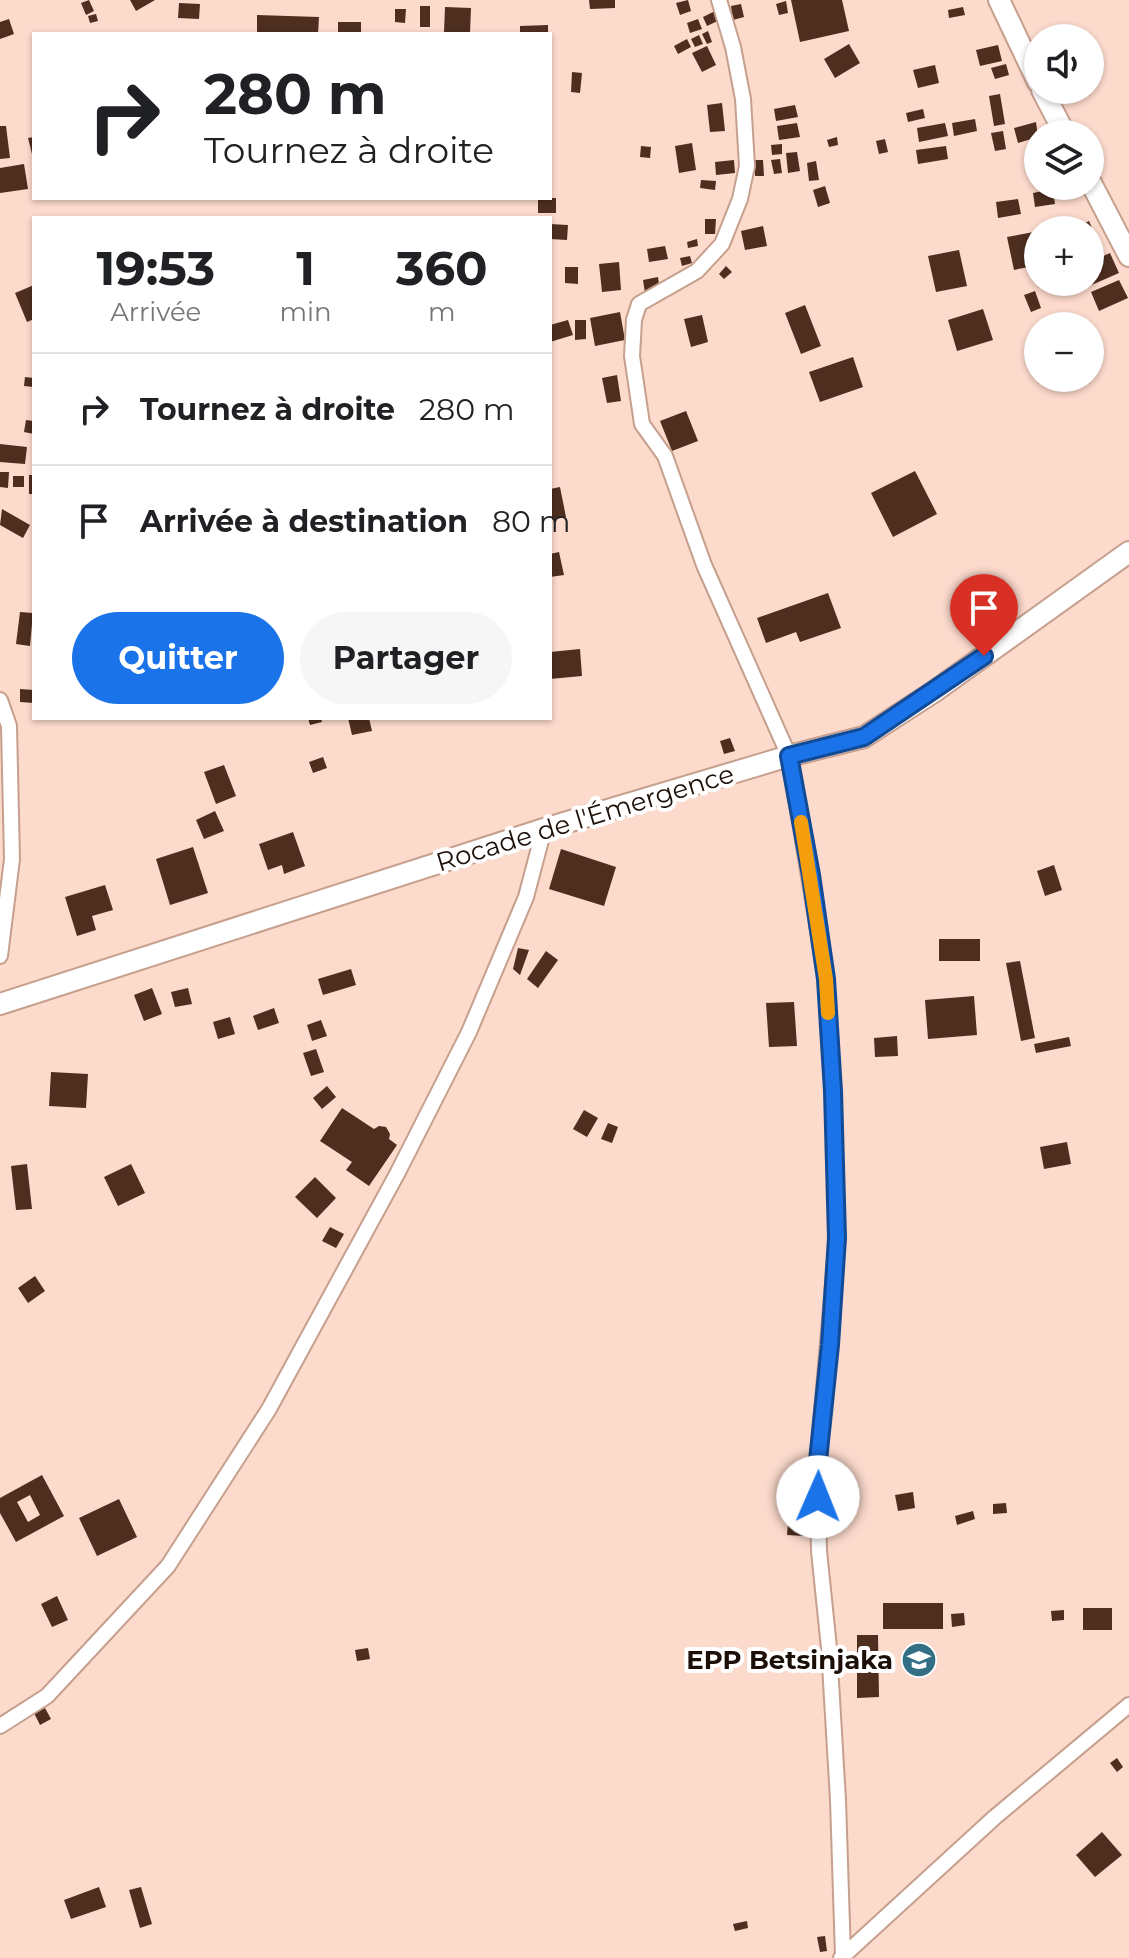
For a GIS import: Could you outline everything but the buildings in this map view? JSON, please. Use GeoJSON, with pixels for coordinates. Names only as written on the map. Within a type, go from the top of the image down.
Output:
{"type":"FeatureCollection","features":[{"type":"Feature","properties":{"kind":"street"},"geometry":{"type":"LineString","coordinates":[[719,0],[733,47],[743,99],[747,166],[740,199],[722,244],[697,271],[639,304],[634,320],[632,356],[642,424],[665,456],[704,565],[789,756],[826,979],[837,1238],[817,1470],[819,1551],[829,1648],[838,1800],[842,1957]]}},
{"type":"Feature","properties":{"kind":"street"},"geometry":{"type":"LineString","coordinates":[[999,0],[1024,53]]}},
{"type":"Feature","properties":{"kind":"street"},"geometry":{"type":"LineString","coordinates":[[1100,200],[1129,256]]}},
{"type":"Feature","properties":{"kind":"street","name":"Rocade de l'Émergence"},"geometry":{"type":"LineString","coordinates":[[0,1004],[544,829],[789,756],[864,737],[935,691],[1129,552]]}},
{"type":"Feature","properties":{"kind":"street"},"geometry":{"type":"LineString","coordinates":[[0,700],[9,726],[12,859],[0,956]]}},
{"type":"Feature","properties":{"kind":"street"},"geometry":{"type":"LineString","coordinates":[[0,1726],[47,1696],[168,1566],[269,1409],[397,1174],[469,1032],[526,897],[544,829]]}},
{"type":"Feature","properties":{"kind":"street"},"geometry":{"type":"LineString","coordinates":[[842,1957],[995,1817],[1129,1705]]}},
{"type":"Feature","properties":{"kind":"slow traffic"},"geometry":{"type":"LineString","coordinates":[[801,822],[826,979],[828,1013]]}},
{"type":"Feature","properties":{"kind":"place","name":"EPP Betsinjaka"},"geometry":{"type":"Point","coordinates":[919,1660]}},
{"type":"Feature","properties":{"kind":"route"},"geometry":{"type":"LineString","coordinates":[[818,1497],[817,1470],[837,1238],[833,1091],[826,979],[789,756],[864,737],[984,656]]}}]}
